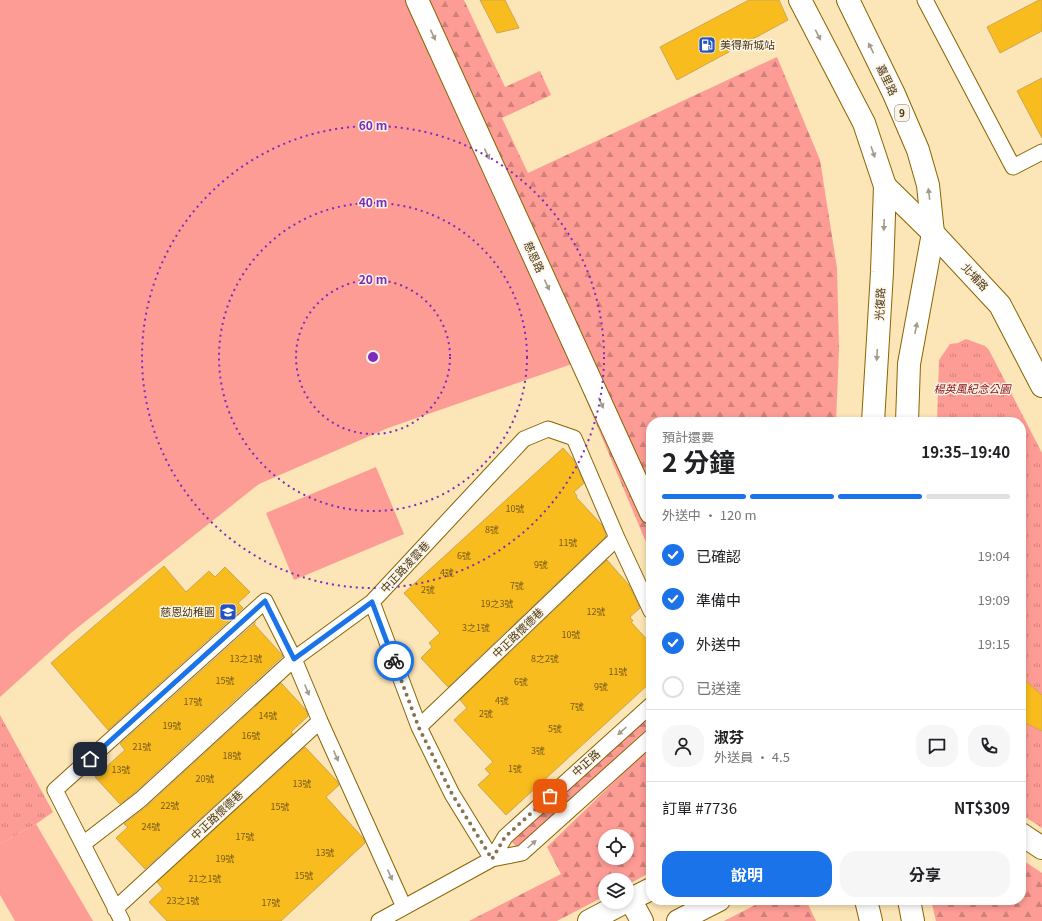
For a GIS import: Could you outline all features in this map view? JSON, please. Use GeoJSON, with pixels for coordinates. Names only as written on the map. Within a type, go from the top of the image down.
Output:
{"type":"FeatureCollection","features":[{"type":"Feature","properties":{"kind":"street","name":"慈恩路"},"geometry":{"type":"LineString","coordinates":[[417,0],[646,502]]}},
{"type":"Feature","properties":{"kind":"street"},"geometry":{"type":"LineString","coordinates":[[800,0],[864,123],[885,186]]}},
{"type":"Feature","properties":{"kind":"street","name":"嘉里路"},"geometry":{"type":"LineString","coordinates":[[848,0],[894,94],[918,150],[928,185],[933,233]]}},
{"type":"Feature","properties":{"kind":"street","name":"北埔路"},"geometry":{"type":"LineString","coordinates":[[885,186],[933,233],[1000,305],[1042,386]]}},
{"type":"Feature","properties":{"kind":"street","name":"光復路"},"geometry":{"type":"LineString","coordinates":[[873,417],[882,272],[885,186]]}},
{"type":"Feature","properties":{"kind":"street","name":"9"},"geometry":{"type":"LineString","coordinates":[[908,417],[909,364],[933,233]]}},
{"type":"Feature","properties":{"kind":"street"},"geometry":{"type":"LineString","coordinates":[[1026,837],[1042,848]]}},
{"type":"Feature","properties":{"kind":"street"},"geometry":{"type":"LineString","coordinates":[[634,898],[646,892]]}},
{"type":"Feature","properties":{"kind":"street"},"geometry":{"type":"LineString","coordinates":[[678,921],[709,905]]}},
{"type":"Feature","properties":{"kind":"street"},"geometry":{"type":"LineString","coordinates":[[867,905],[871,921]]}},
{"type":"Feature","properties":{"kind":"street"},"geometry":{"type":"LineString","coordinates":[[910,905],[913,921]]}},
{"type":"Feature","properties":{"kind":"street"},"geometry":{"type":"LineString","coordinates":[[589,921],[612,909]]}},
{"type":"Feature","properties":{"kind":"street"},"geometry":{"type":"LineString","coordinates":[[633,909],[642,921]]}},
{"type":"Feature","properties":{"kind":"lane"},"geometry":{"type":"LineString","coordinates":[[925,0],[1013,166],[1042,152]]}},
{"type":"Feature","properties":{"kind":"lane","name":"中正路凌雲巷"},"geometry":{"type":"LineString","coordinates":[[83,844],[140,800],[294,659],[372,602],[524,439],[548,429],[574,438],[617,538]]}},
{"type":"Feature","properties":{"kind":"lane"},"geometry":{"type":"LineString","coordinates":[[617,538],[646,600]]}},
{"type":"Feature","properties":{"kind":"lane","name":"中正路懷德巷"},"geometry":{"type":"LineString","coordinates":[[419,728],[617,538]]}},
{"type":"Feature","properties":{"kind":"lane"},"geometry":{"type":"LineString","coordinates":[[118,915],[55,790],[265,601],[294,659],[320,721],[404,907]]}},
{"type":"Feature","properties":{"kind":"lane"},"geometry":{"type":"LineString","coordinates":[[372,602],[419,728],[452,794],[492,859]]}},
{"type":"Feature","properties":{"kind":"lane","name":"中正路"},"geometry":{"type":"LineString","coordinates":[[492,859],[505,837],[646,710]]}},
{"type":"Feature","properties":{"kind":"lane","name":"中正路懷德巷"},"geometry":{"type":"LineString","coordinates":[[118,915],[320,721]]}},
{"type":"Feature","properties":{"kind":"lane"},"geometry":{"type":"LineString","coordinates":[[380,921],[492,859],[522,853],[646,741]]}},
{"type":"Feature","properties":{"kind":"green space"},"geometry":{"type":"Polygon","coordinates":[[[0,0],[413,0],[572,364],[388,428],[259,484],[72,632],[0,697],[0,0]]]}},
{"type":"Feature","properties":{"kind":"green space"},"geometry":{"type":"Polygon","coordinates":[[[413,0],[464,0],[505,87],[540,71],[551,95],[502,118],[528,173],[777,57],[820,160],[837,268],[839,349],[836,417],[646,417],[646,542],[572,364],[413,0]]]}},
{"type":"Feature","properties":{"kind":"green space","name":"楊英風紀念公園"},"geometry":{"type":"Polygon","coordinates":[[[966,339],[985,346],[989,350],[1023,417],[937,417],[939,360],[950,344],[958,343],[966,339]]]}},
{"type":"Feature","properties":{"kind":"green space","name":"楊英風紀念公園"},"geometry":{"type":"Polygon","coordinates":[[[1026,422],[1042,453],[1042,828],[1026,817],[1026,422]]]}},
{"type":"Feature","properties":{"kind":"green space"},"geometry":{"type":"Polygon","coordinates":[[[376,467],[404,534],[294,580],[266,513],[376,467]]]}},
{"type":"Feature","properties":{"kind":"green space"},"geometry":{"type":"Polygon","coordinates":[[[0,715],[53,812],[36,824],[0,844],[0,715]]]}},
{"type":"Feature","properties":{"kind":"green space"},"geometry":{"type":"Polygon","coordinates":[[[646,718],[646,730],[518,849],[512,842],[646,718]]]}},
{"type":"Feature","properties":{"kind":"green space"},"geometry":{"type":"Polygon","coordinates":[[[646,751],[646,875],[634,881],[634,873],[598,873],[598,900],[557,921],[469,921],[561,874],[547,847],[646,751]]]}},
{"type":"Feature","properties":{"kind":"green space"},"geometry":{"type":"Polygon","coordinates":[[[36,824],[93,921],[15,921],[0,895],[0,844],[36,824]]]}},
{"type":"Feature","properties":{"kind":"green space"},"geometry":{"type":"Polygon","coordinates":[[[1026,862],[1042,873],[1042,921],[936,921],[932,905],[1026,905],[1026,862]]]}},
{"type":"Feature","properties":{"kind":"green space"},"geometry":{"type":"Polygon","coordinates":[[[755,905],[808,905],[816,921],[724,921],[755,905]]]}},
{"type":"Feature","properties":{"kind":"building"},"geometry":{"type":"Polygon","coordinates":[[[480,0],[505,0],[519,28],[497,33],[480,0]]]}},
{"type":"Feature","properties":{"kind":"building"},"geometry":{"type":"Polygon","coordinates":[[[749,0],[779,0],[788,20],[677,80],[660,47],[749,0]]]}},
{"type":"Feature","properties":{"kind":"building"},"geometry":{"type":"Polygon","coordinates":[[[1039,0],[1042,0],[1042,31],[1000,53],[987,27],[1039,0]]]}},
{"type":"Feature","properties":{"kind":"building"},"geometry":{"type":"Polygon","coordinates":[[[1042,78],[1042,138],[1017,91],[1042,78]]]}},
{"type":"Feature","properties":{"kind":"building"},"geometry":{"type":"Polygon","coordinates":[[[563,448],[573,459],[584,483],[574,492],[577,496],[576,497],[602,525],[606,536],[448,687],[421,658],[432,647],[429,643],[440,633],[404,593],[563,448]]]}},
{"type":"Feature","properties":{"kind":"building"},"geometry":{"type":"Polygon","coordinates":[[[607,560],[629,585],[640,608],[630,617],[633,621],[631,622],[646,638],[646,687],[506,815],[478,785],[490,774],[485,769],[493,762],[454,720],[467,708],[460,700],[607,560]]]}},
{"type":"Feature","properties":{"kind":"building"},"geometry":{"type":"Polygon","coordinates":[[[164,566],[186,592],[209,571],[215,577],[225,567],[250,592],[238,603],[243,608],[108,730],[51,663],[164,566]]]}},
{"type":"Feature","properties":{"kind":"building"},"geometry":{"type":"Polygon","coordinates":[[[256,622],[254,624],[283,656],[134,793],[120,804],[95,777],[125,750],[120,744],[256,622]]]}},
{"type":"Feature","properties":{"kind":"building"},"geometry":{"type":"Polygon","coordinates":[[[1026,681],[1042,695],[1042,731],[1026,723],[1026,681]]]}},
{"type":"Feature","properties":{"kind":"building"},"geometry":{"type":"Polygon","coordinates":[[[281,683],[306,710],[308,716],[291,732],[293,734],[145,869],[116,838],[128,827],[124,824],[146,807],[281,683]]]}},
{"type":"Feature","properties":{"kind":"building"},"geometry":{"type":"Polygon","coordinates":[[[305,747],[337,781],[339,785],[326,797],[363,838],[365,843],[281,921],[167,921],[149,902],[163,889],[157,882],[305,747]]]}},
{"type":"Feature","properties":{"kind":"way so far"},"geometry":{"type":"LineString","coordinates":[[394,661],[419,728],[452,794],[492,859],[505,837],[550,796]]}},
{"type":"Feature","properties":{"kind":"place","name":"美得新城站"},"geometry":{"type":"Point","coordinates":[707,45]}},
{"type":"Feature","properties":{"kind":"place","name":"慈恩幼稚園"},"geometry":{"type":"Point","coordinates":[228,612]}},
{"type":"Feature","properties":{"kind":"route"},"geometry":{"type":"LineString","coordinates":[[90,759],[265,601],[294,659],[372,602],[394,661]]}}]}
